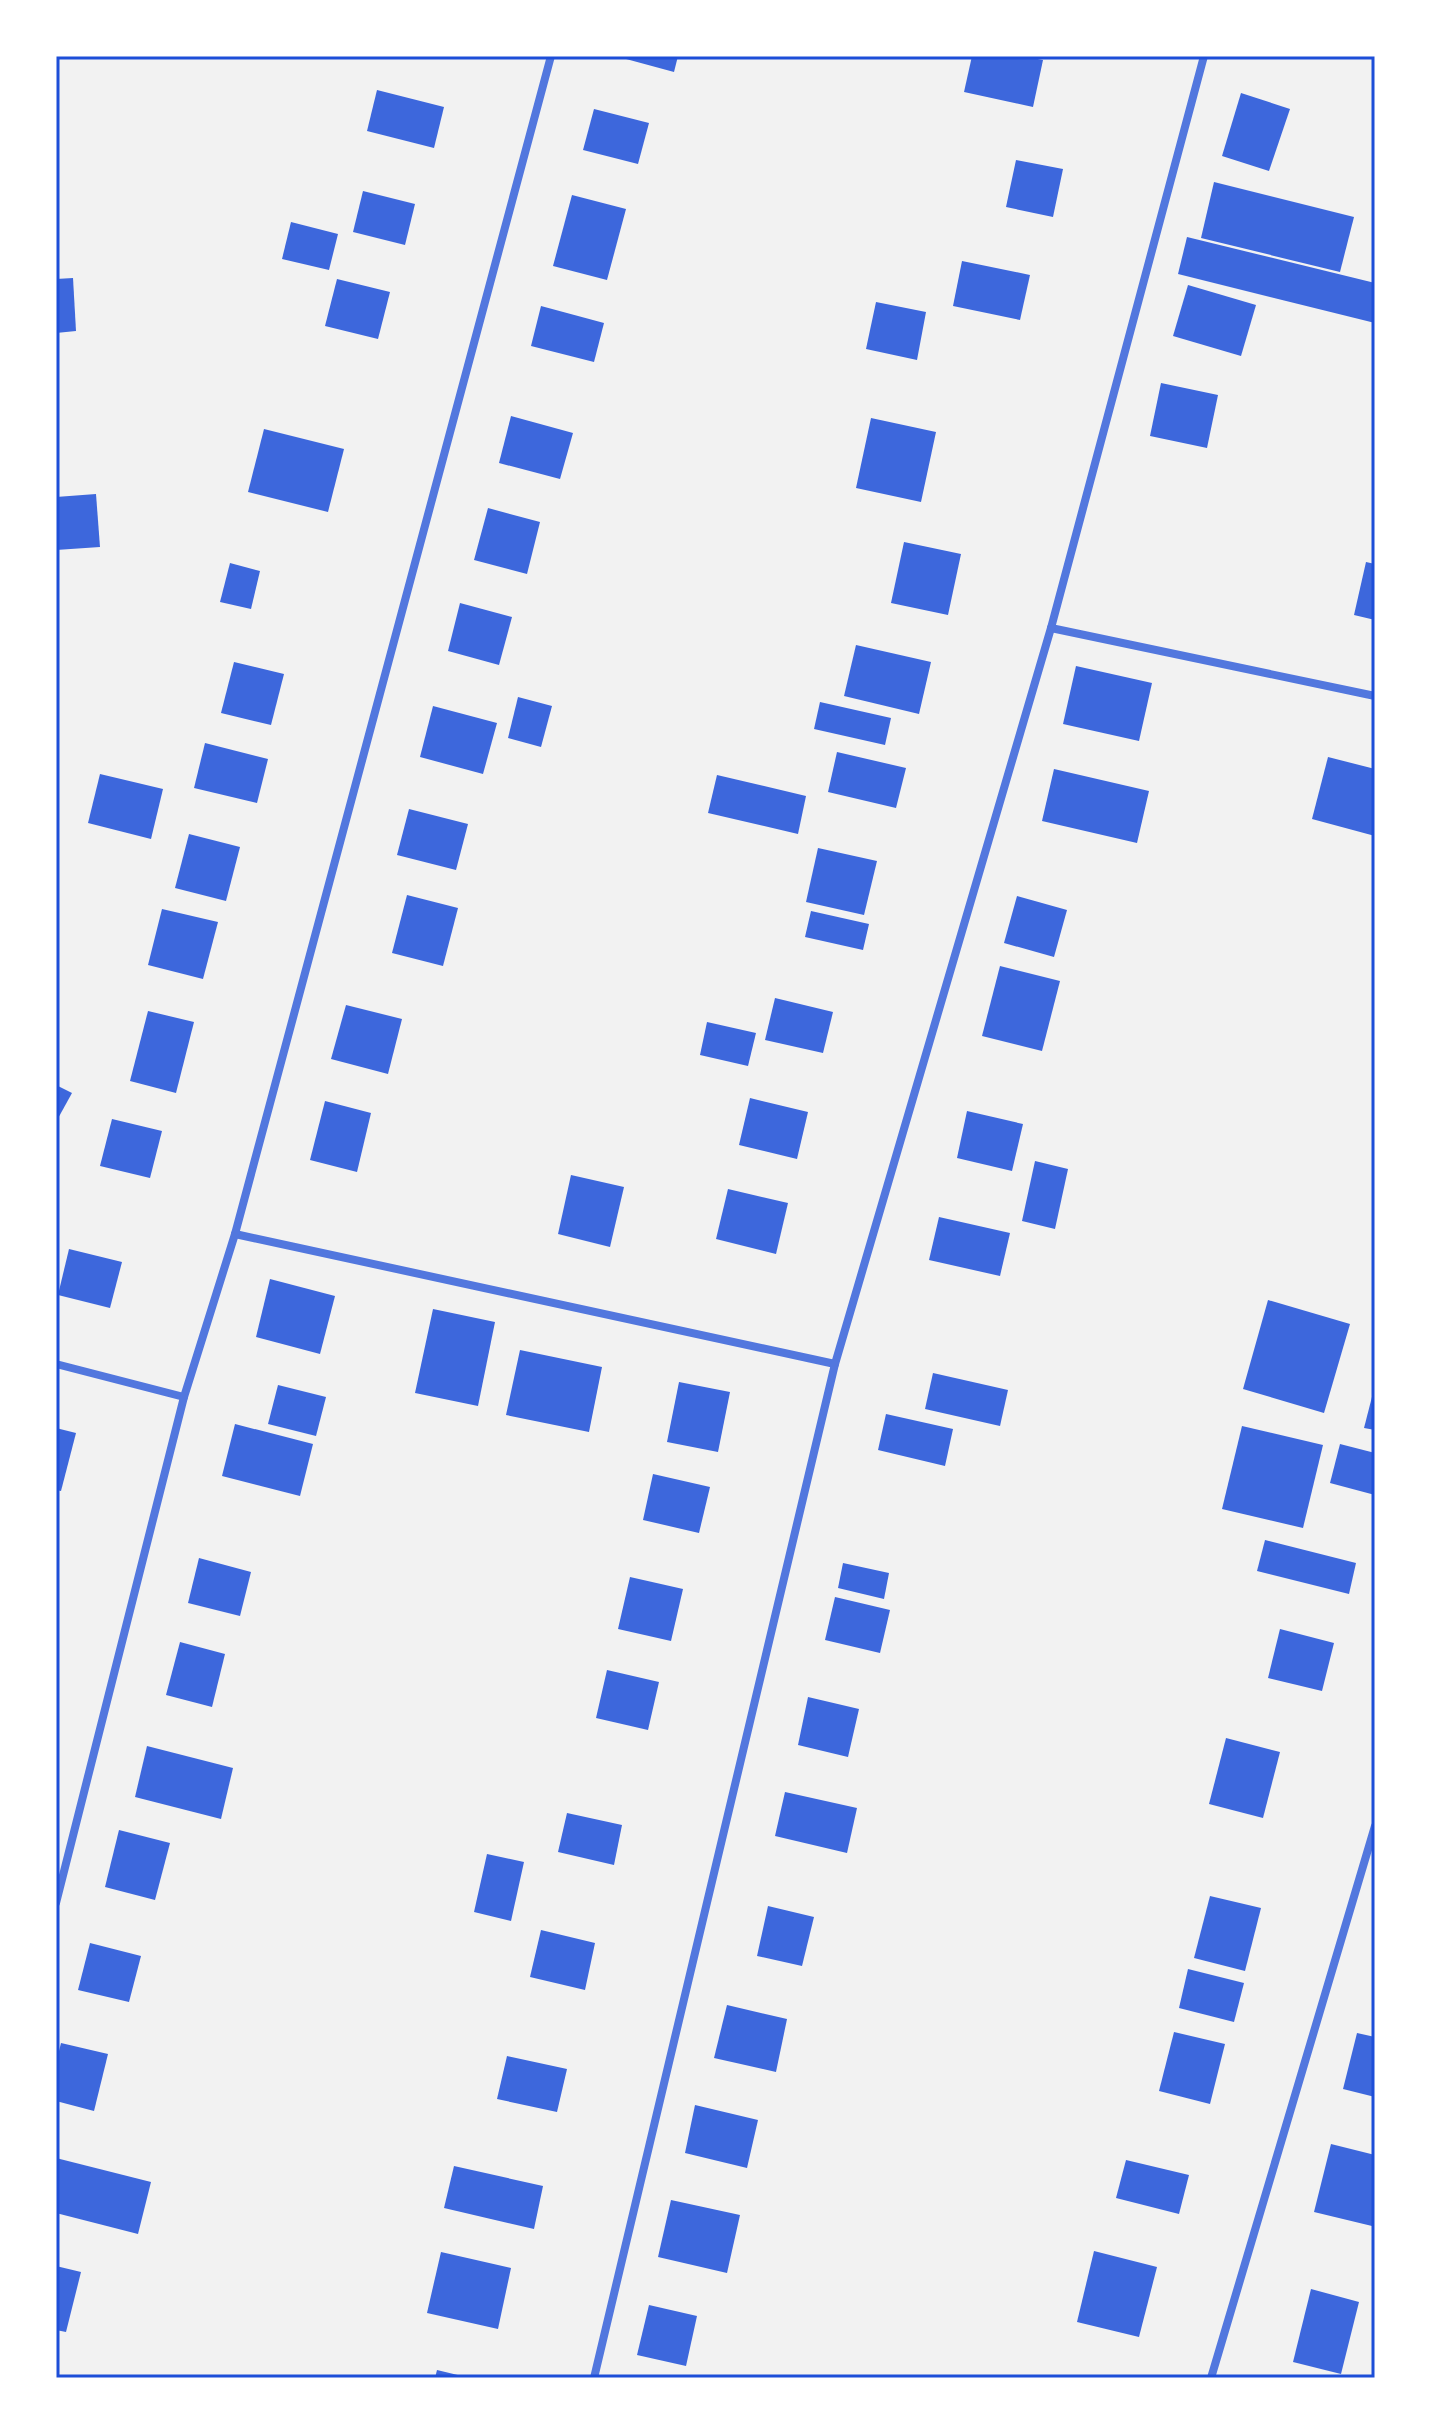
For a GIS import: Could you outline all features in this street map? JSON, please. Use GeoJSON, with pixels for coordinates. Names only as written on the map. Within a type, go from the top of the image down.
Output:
{"type":"FeatureCollection","features":[{"type":"Feature","properties":{"kind":"street"},"geometry":{"type":"LineString","coordinates":[[56,1903],[184,1397],[235,1234],[551,56]]}},
{"type":"Feature","properties":{"kind":"street"},"geometry":{"type":"LineString","coordinates":[[594,2378],[835,1364],[1051,628],[1204,56]]}},
{"type":"Feature","properties":{"kind":"street"},"geometry":{"type":"LineString","coordinates":[[1051,628],[1375,696]]}},
{"type":"Feature","properties":{"kind":"street"},"geometry":{"type":"LineString","coordinates":[[235,1234],[835,1364]]}},
{"type":"Feature","properties":{"kind":"street"},"geometry":{"type":"LineString","coordinates":[[56,1364],[184,1397]]}},
{"type":"Feature","properties":{"kind":"street"},"geometry":{"type":"LineString","coordinates":[[1211,2378],[1375,1826]]}},
{"type":"Feature","properties":{"kind":"building"},"geometry":{"type":"Polygon","coordinates":[[[615,56],[678,56],[674,72],[615,56]]]}},
{"type":"Feature","properties":{"kind":"building"},"geometry":{"type":"Polygon","coordinates":[[[972,56],[1022,56],[1043,60],[1033,107],[964,92],[972,56]]]}},
{"type":"Feature","properties":{"kind":"building"},"geometry":{"type":"Polygon","coordinates":[[[377,90],[444,107],[434,148],[367,131],[377,90]]]}},
{"type":"Feature","properties":{"kind":"building"},"geometry":{"type":"Polygon","coordinates":[[[1241,93],[1290,109],[1269,171],[1222,156],[1241,93]]]}},
{"type":"Feature","properties":{"kind":"building"},"geometry":{"type":"Polygon","coordinates":[[[594,109],[649,123],[638,164],[583,150],[594,109]]]}},
{"type":"Feature","properties":{"kind":"building"},"geometry":{"type":"Polygon","coordinates":[[[1016,160],[1063,169],[1053,217],[1006,207],[1016,160]]]}},
{"type":"Feature","properties":{"kind":"building"},"geometry":{"type":"Polygon","coordinates":[[[1214,182],[1354,217],[1340,272],[1201,238],[1214,182]]]}},
{"type":"Feature","properties":{"kind":"building"},"geometry":{"type":"Polygon","coordinates":[[[363,191],[415,204],[405,245],[353,232],[363,191]]]}},
{"type":"Feature","properties":{"kind":"building"},"geometry":{"type":"Polygon","coordinates":[[[572,195],[626,209],[607,280],[553,266],[572,195]]]}},
{"type":"Feature","properties":{"kind":"building"},"geometry":{"type":"Polygon","coordinates":[[[291,222],[338,234],[329,270],[282,259],[291,222]]]}},
{"type":"Feature","properties":{"kind":"building"},"geometry":{"type":"Polygon","coordinates":[[[1187,237],[1375,283],[1375,323],[1178,274],[1187,237]]]}},
{"type":"Feature","properties":{"kind":"building"},"geometry":{"type":"Polygon","coordinates":[[[962,261],[1030,275],[1020,320],[953,306],[962,261]]]}},
{"type":"Feature","properties":{"kind":"building"},"geometry":{"type":"Polygon","coordinates":[[[73,278],[76,331],[56,333],[56,279],[73,278]]]}},
{"type":"Feature","properties":{"kind":"building"},"geometry":{"type":"Polygon","coordinates":[[[337,279],[390,292],[378,339],[325,326],[337,279]]]}},
{"type":"Feature","properties":{"kind":"building"},"geometry":{"type":"Polygon","coordinates":[[[1188,285],[1256,305],[1241,356],[1173,336],[1188,285]]]}},
{"type":"Feature","properties":{"kind":"building"},"geometry":{"type":"Polygon","coordinates":[[[876,302],[926,312],[917,360],[866,349],[876,302]]]}},
{"type":"Feature","properties":{"kind":"building"},"geometry":{"type":"Polygon","coordinates":[[[541,306],[604,323],[594,362],[531,346],[541,306]]]}},
{"type":"Feature","properties":{"kind":"building"},"geometry":{"type":"Polygon","coordinates":[[[1161,383],[1218,395],[1207,448],[1150,436],[1161,383]]]}},
{"type":"Feature","properties":{"kind":"building"},"geometry":{"type":"Polygon","coordinates":[[[511,416],[573,433],[560,479],[499,463],[511,416]]]}},
{"type":"Feature","properties":{"kind":"building"},"geometry":{"type":"Polygon","coordinates":[[[871,418],[936,432],[921,502],[856,488],[871,418]]]}},
{"type":"Feature","properties":{"kind":"building"},"geometry":{"type":"Polygon","coordinates":[[[264,429],[344,449],[328,512],[248,492],[264,429]]]}},
{"type":"Feature","properties":{"kind":"building"},"geometry":{"type":"Polygon","coordinates":[[[96,494],[100,547],[56,550],[56,497],[96,494]]]}},
{"type":"Feature","properties":{"kind":"building"},"geometry":{"type":"Polygon","coordinates":[[[488,508],[540,522],[527,574],[474,560],[488,508]]]}},
{"type":"Feature","properties":{"kind":"building"},"geometry":{"type":"Polygon","coordinates":[[[904,542],[961,554],[948,615],[891,603],[904,542]]]}},
{"type":"Feature","properties":{"kind":"building"},"geometry":{"type":"Polygon","coordinates":[[[1366,562],[1375,564],[1375,620],[1354,615],[1366,562]]]}},
{"type":"Feature","properties":{"kind":"building"},"geometry":{"type":"Polygon","coordinates":[[[230,563],[260,571],[251,609],[220,602],[230,563]]]}},
{"type":"Feature","properties":{"kind":"building"},"geometry":{"type":"Polygon","coordinates":[[[460,603],[512,617],[499,665],[448,651],[460,603]]]}},
{"type":"Feature","properties":{"kind":"building"},"geometry":{"type":"Polygon","coordinates":[[[856,645],[931,662],[919,714],[844,696],[856,645]]]}},
{"type":"Feature","properties":{"kind":"building"},"geometry":{"type":"Polygon","coordinates":[[[234,662],[284,674],[271,725],[221,713],[234,662]]]}},
{"type":"Feature","properties":{"kind":"building"},"geometry":{"type":"Polygon","coordinates":[[[1076,666],[1152,683],[1139,741],[1063,724],[1076,666]]]}},
{"type":"Feature","properties":{"kind":"building"},"geometry":{"type":"Polygon","coordinates":[[[518,697],[552,706],[541,747],[508,738],[518,697]]]}},
{"type":"Feature","properties":{"kind":"building"},"geometry":{"type":"Polygon","coordinates":[[[820,702],[891,718],[885,745],[814,729],[820,702]]]}},
{"type":"Feature","properties":{"kind":"building"},"geometry":{"type":"Polygon","coordinates":[[[433,706],[497,723],[483,774],[420,757],[433,706]]]}},
{"type":"Feature","properties":{"kind":"building"},"geometry":{"type":"Polygon","coordinates":[[[205,743],[268,759],[257,803],[194,788],[205,743]]]}},
{"type":"Feature","properties":{"kind":"building"},"geometry":{"type":"Polygon","coordinates":[[[837,752],[906,768],[896,808],[828,792],[837,752]]]}},
{"type":"Feature","properties":{"kind":"building"},"geometry":{"type":"Polygon","coordinates":[[[1328,757],[1375,769],[1375,836],[1312,819],[1328,757]]]}},
{"type":"Feature","properties":{"kind":"building"},"geometry":{"type":"Polygon","coordinates":[[[1054,769],[1149,791],[1137,843],[1042,821],[1054,769]]]}},
{"type":"Feature","properties":{"kind":"building"},"geometry":{"type":"Polygon","coordinates":[[[100,774],[163,789],[151,839],[88,823],[100,774]]]}},
{"type":"Feature","properties":{"kind":"building"},"geometry":{"type":"Polygon","coordinates":[[[717,775],[806,796],[798,834],[708,813],[717,775]]]}},
{"type":"Feature","properties":{"kind":"building"},"geometry":{"type":"Polygon","coordinates":[[[409,809],[468,824],[456,870],[397,855],[409,809]]]}},
{"type":"Feature","properties":{"kind":"building"},"geometry":{"type":"Polygon","coordinates":[[[189,834],[240,847],[226,901],[175,888],[189,834]]]}},
{"type":"Feature","properties":{"kind":"building"},"geometry":{"type":"Polygon","coordinates":[[[818,848],[877,861],[864,915],[806,902],[818,848]]]}},
{"type":"Feature","properties":{"kind":"building"},"geometry":{"type":"Polygon","coordinates":[[[407,895],[458,908],[443,966],[392,953],[407,895]]]}},
{"type":"Feature","properties":{"kind":"building"},"geometry":{"type":"Polygon","coordinates":[[[1017,896],[1067,910],[1054,957],[1004,943],[1017,896]]]}},
{"type":"Feature","properties":{"kind":"building"},"geometry":{"type":"Polygon","coordinates":[[[162,909],[218,922],[203,979],[148,965],[162,909]]]}},
{"type":"Feature","properties":{"kind":"building"},"geometry":{"type":"Polygon","coordinates":[[[811,911],[869,924],[863,950],[805,937],[811,911]]]}},
{"type":"Feature","properties":{"kind":"building"},"geometry":{"type":"Polygon","coordinates":[[[1000,966],[1060,981],[1042,1051],[982,1036],[1000,966]]]}},
{"type":"Feature","properties":{"kind":"building"},"geometry":{"type":"Polygon","coordinates":[[[775,998],[833,1012],[823,1053],[765,1040],[775,998]]]}},
{"type":"Feature","properties":{"kind":"building"},"geometry":{"type":"Polygon","coordinates":[[[346,1005],[402,1019],[388,1074],[331,1059],[346,1005]]]}},
{"type":"Feature","properties":{"kind":"building"},"geometry":{"type":"Polygon","coordinates":[[[148,1011],[194,1022],[176,1093],[130,1081],[148,1011]]]}},
{"type":"Feature","properties":{"kind":"building"},"geometry":{"type":"Polygon","coordinates":[[[707,1022],[756,1033],[748,1066],[700,1055],[707,1022]]]}},
{"type":"Feature","properties":{"kind":"building"},"geometry":{"type":"Polygon","coordinates":[[[56,1085],[72,1093],[56,1122],[56,1085]]]}},
{"type":"Feature","properties":{"kind":"building"},"geometry":{"type":"Polygon","coordinates":[[[750,1098],[808,1112],[797,1159],[739,1145],[750,1098]]]}},
{"type":"Feature","properties":{"kind":"building"},"geometry":{"type":"Polygon","coordinates":[[[325,1101],[371,1113],[357,1172],[310,1160],[325,1101]]]}},
{"type":"Feature","properties":{"kind":"building"},"geometry":{"type":"Polygon","coordinates":[[[967,1111],[1023,1124],[1012,1171],[957,1158],[967,1111]]]}},
{"type":"Feature","properties":{"kind":"building"},"geometry":{"type":"Polygon","coordinates":[[[112,1119],[162,1131],[150,1178],[100,1166],[112,1119]]]}},
{"type":"Feature","properties":{"kind":"building"},"geometry":{"type":"Polygon","coordinates":[[[1035,1161],[1068,1169],[1055,1229],[1022,1221],[1035,1161]]]}},
{"type":"Feature","properties":{"kind":"building"},"geometry":{"type":"Polygon","coordinates":[[[571,1175],[624,1187],[610,1247],[558,1234],[571,1175]]]}},
{"type":"Feature","properties":{"kind":"building"},"geometry":{"type":"Polygon","coordinates":[[[728,1189],[788,1203],[776,1254],[716,1239],[728,1189]]]}},
{"type":"Feature","properties":{"kind":"building"},"geometry":{"type":"Polygon","coordinates":[[[939,1217],[1010,1233],[1000,1276],[929,1260],[939,1217]]]}},
{"type":"Feature","properties":{"kind":"building"},"geometry":{"type":"Polygon","coordinates":[[[69,1249],[122,1262],[110,1308],[58,1295],[69,1249]]]}},
{"type":"Feature","properties":{"kind":"building"},"geometry":{"type":"Polygon","coordinates":[[[270,1279],[335,1296],[320,1354],[256,1337],[270,1279]]]}},
{"type":"Feature","properties":{"kind":"building"},"geometry":{"type":"Polygon","coordinates":[[[1268,1300],[1350,1324],[1324,1413],[1243,1389],[1268,1300]]]}},
{"type":"Feature","properties":{"kind":"building"},"geometry":{"type":"Polygon","coordinates":[[[433,1309],[495,1322],[478,1406],[415,1393],[433,1309]]]}},
{"type":"Feature","properties":{"kind":"building"},"geometry":{"type":"Polygon","coordinates":[[[520,1350],[602,1367],[589,1432],[506,1415],[520,1350]]]}},
{"type":"Feature","properties":{"kind":"building"},"geometry":{"type":"Polygon","coordinates":[[[933,1373],[1008,1390],[1000,1426],[925,1409],[933,1373]]]}},
{"type":"Feature","properties":{"kind":"building"},"geometry":{"type":"Polygon","coordinates":[[[679,1382],[730,1392],[718,1452],[667,1442],[679,1382]]]}},
{"type":"Feature","properties":{"kind":"building"},"geometry":{"type":"Polygon","coordinates":[[[278,1385],[326,1397],[316,1436],[268,1424],[278,1385]]]}},
{"type":"Feature","properties":{"kind":"building"},"geometry":{"type":"Polygon","coordinates":[[[1375,1389],[1375,1430],[1364,1428],[1375,1389]]]}},
{"type":"Feature","properties":{"kind":"building"},"geometry":{"type":"Polygon","coordinates":[[[886,1414],[953,1429],[945,1466],[878,1450],[886,1414]]]}},
{"type":"Feature","properties":{"kind":"building"},"geometry":{"type":"Polygon","coordinates":[[[235,1424],[313,1444],[300,1496],[222,1476],[235,1424]]]}},
{"type":"Feature","properties":{"kind":"building"},"geometry":{"type":"Polygon","coordinates":[[[1242,1426],[1323,1445],[1303,1528],[1222,1509],[1242,1426]]]}},
{"type":"Feature","properties":{"kind":"building"},"geometry":{"type":"Polygon","coordinates":[[[56,1428],[76,1433],[61,1491],[56,1490],[56,1428]]]}},
{"type":"Feature","properties":{"kind":"building"},"geometry":{"type":"Polygon","coordinates":[[[1340,1444],[1375,1453],[1375,1495],[1330,1483],[1340,1444]]]}},
{"type":"Feature","properties":{"kind":"building"},"geometry":{"type":"Polygon","coordinates":[[[653,1474],[710,1487],[699,1533],[643,1520],[653,1474]]]}},
{"type":"Feature","properties":{"kind":"building"},"geometry":{"type":"Polygon","coordinates":[[[1265,1540],[1356,1563],[1349,1594],[1257,1571],[1265,1540]]]}},
{"type":"Feature","properties":{"kind":"building"},"geometry":{"type":"Polygon","coordinates":[[[199,1558],[251,1572],[240,1616],[188,1603],[199,1558]]]}},
{"type":"Feature","properties":{"kind":"building"},"geometry":{"type":"Polygon","coordinates":[[[843,1563],[889,1573],[884,1599],[838,1588],[843,1563]]]}},
{"type":"Feature","properties":{"kind":"building"},"geometry":{"type":"Polygon","coordinates":[[[630,1577],[683,1589],[671,1641],[618,1629],[630,1577]]]}},
{"type":"Feature","properties":{"kind":"building"},"geometry":{"type":"Polygon","coordinates":[[[835,1597],[890,1610],[880,1653],[825,1640],[835,1597]]]}},
{"type":"Feature","properties":{"kind":"building"},"geometry":{"type":"Polygon","coordinates":[[[1280,1629],[1334,1643],[1322,1691],[1268,1678],[1280,1629]]]}},
{"type":"Feature","properties":{"kind":"building"},"geometry":{"type":"Polygon","coordinates":[[[180,1642],[225,1654],[212,1707],[166,1695],[180,1642]]]}},
{"type":"Feature","properties":{"kind":"building"},"geometry":{"type":"Polygon","coordinates":[[[607,1670],[659,1682],[648,1730],[596,1718],[607,1670]]]}},
{"type":"Feature","properties":{"kind":"building"},"geometry":{"type":"Polygon","coordinates":[[[808,1697],[859,1709],[848,1757],[798,1745],[808,1697]]]}},
{"type":"Feature","properties":{"kind":"building"},"geometry":{"type":"Polygon","coordinates":[[[1226,1738],[1280,1752],[1263,1818],[1209,1804],[1226,1738]]]}},
{"type":"Feature","properties":{"kind":"building"},"geometry":{"type":"Polygon","coordinates":[[[147,1746],[233,1768],[221,1819],[135,1797],[147,1746]]]}},
{"type":"Feature","properties":{"kind":"building"},"geometry":{"type":"Polygon","coordinates":[[[785,1792],[857,1808],[847,1853],[775,1836],[785,1792]]]}},
{"type":"Feature","properties":{"kind":"building"},"geometry":{"type":"Polygon","coordinates":[[[567,1813],[622,1825],[614,1865],[558,1852],[567,1813]]]}},
{"type":"Feature","properties":{"kind":"building"},"geometry":{"type":"Polygon","coordinates":[[[119,1830],[170,1843],[155,1900],[105,1887],[119,1830]]]}},
{"type":"Feature","properties":{"kind":"building"},"geometry":{"type":"Polygon","coordinates":[[[487,1854],[524,1862],[511,1921],[474,1912],[487,1854]]]}},
{"type":"Feature","properties":{"kind":"building"},"geometry":{"type":"Polygon","coordinates":[[[1210,1896],[1261,1908],[1245,1971],[1194,1958],[1210,1896]]]}},
{"type":"Feature","properties":{"kind":"building"},"geometry":{"type":"Polygon","coordinates":[[[768,1906],[814,1917],[802,1966],[757,1956],[768,1906]]]}},
{"type":"Feature","properties":{"kind":"building"},"geometry":{"type":"Polygon","coordinates":[[[541,1930],[595,1943],[585,1990],[530,1977],[541,1930]]]}},
{"type":"Feature","properties":{"kind":"building"},"geometry":{"type":"Polygon","coordinates":[[[90,1943],[141,1956],[129,2002],[78,1990],[90,1943]]]}},
{"type":"Feature","properties":{"kind":"building"},"geometry":{"type":"Polygon","coordinates":[[[1188,1969],[1244,1983],[1234,2022],[1179,2008],[1188,1969]]]}},
{"type":"Feature","properties":{"kind":"building"},"geometry":{"type":"Polygon","coordinates":[[[727,2005],[787,2019],[776,2072],[714,2058],[727,2005]]]}},
{"type":"Feature","properties":{"kind":"building"},"geometry":{"type":"Polygon","coordinates":[[[1174,2032],[1225,2044],[1210,2104],[1159,2091],[1174,2032]]]}},
{"type":"Feature","properties":{"kind":"building"},"geometry":{"type":"Polygon","coordinates":[[[1357,2033],[1375,2037],[1375,2097],[1343,2089],[1357,2033]]]}},
{"type":"Feature","properties":{"kind":"building"},"geometry":{"type":"Polygon","coordinates":[[[61,2043],[108,2054],[94,2111],[56,2101],[56,2063],[61,2043]]]}},
{"type":"Feature","properties":{"kind":"building"},"geometry":{"type":"Polygon","coordinates":[[[507,2056],[567,2069],[557,2112],[497,2099],[507,2056]]]}},
{"type":"Feature","properties":{"kind":"building"},"geometry":{"type":"Polygon","coordinates":[[[695,2105],[758,2120],[747,2168],[685,2153],[695,2105]]]}},
{"type":"Feature","properties":{"kind":"building"},"geometry":{"type":"Polygon","coordinates":[[[1331,2144],[1375,2155],[1375,2214],[1372,2226],[1314,2212],[1331,2144]]]}},
{"type":"Feature","properties":{"kind":"building"},"geometry":{"type":"Polygon","coordinates":[[[56,2158],[151,2182],[138,2234],[56,2213],[56,2158]]]}},
{"type":"Feature","properties":{"kind":"building"},"geometry":{"type":"Polygon","coordinates":[[[1126,2160],[1189,2175],[1179,2214],[1116,2198],[1126,2160]]]}},
{"type":"Feature","properties":{"kind":"building"},"geometry":{"type":"Polygon","coordinates":[[[454,2166],[543,2186],[534,2229],[444,2208],[454,2166]]]}},
{"type":"Feature","properties":{"kind":"building"},"geometry":{"type":"Polygon","coordinates":[[[671,2200],[740,2215],[727,2273],[658,2257],[671,2200]]]}},
{"type":"Feature","properties":{"kind":"building"},"geometry":{"type":"Polygon","coordinates":[[[1094,2251],[1157,2267],[1139,2337],[1077,2322],[1094,2251]]]}},
{"type":"Feature","properties":{"kind":"building"},"geometry":{"type":"Polygon","coordinates":[[[441,2252],[511,2268],[498,2329],[427,2313],[441,2252]]]}},
{"type":"Feature","properties":{"kind":"building"},"geometry":{"type":"Polygon","coordinates":[[[56,2266],[81,2272],[66,2332],[56,2330],[56,2266]]]}},
{"type":"Feature","properties":{"kind":"building"},"geometry":{"type":"Polygon","coordinates":[[[1311,2289],[1359,2302],[1341,2374],[1293,2362],[1311,2289]]]}},
{"type":"Feature","properties":{"kind":"building"},"geometry":{"type":"Polygon","coordinates":[[[649,2305],[697,2316],[686,2366],[637,2355],[649,2305]]]}},
{"type":"Feature","properties":{"kind":"building"},"geometry":{"type":"Polygon","coordinates":[[[437,2370],[466,2377],[466,2378],[435,2378],[437,2370]]]}}]}
